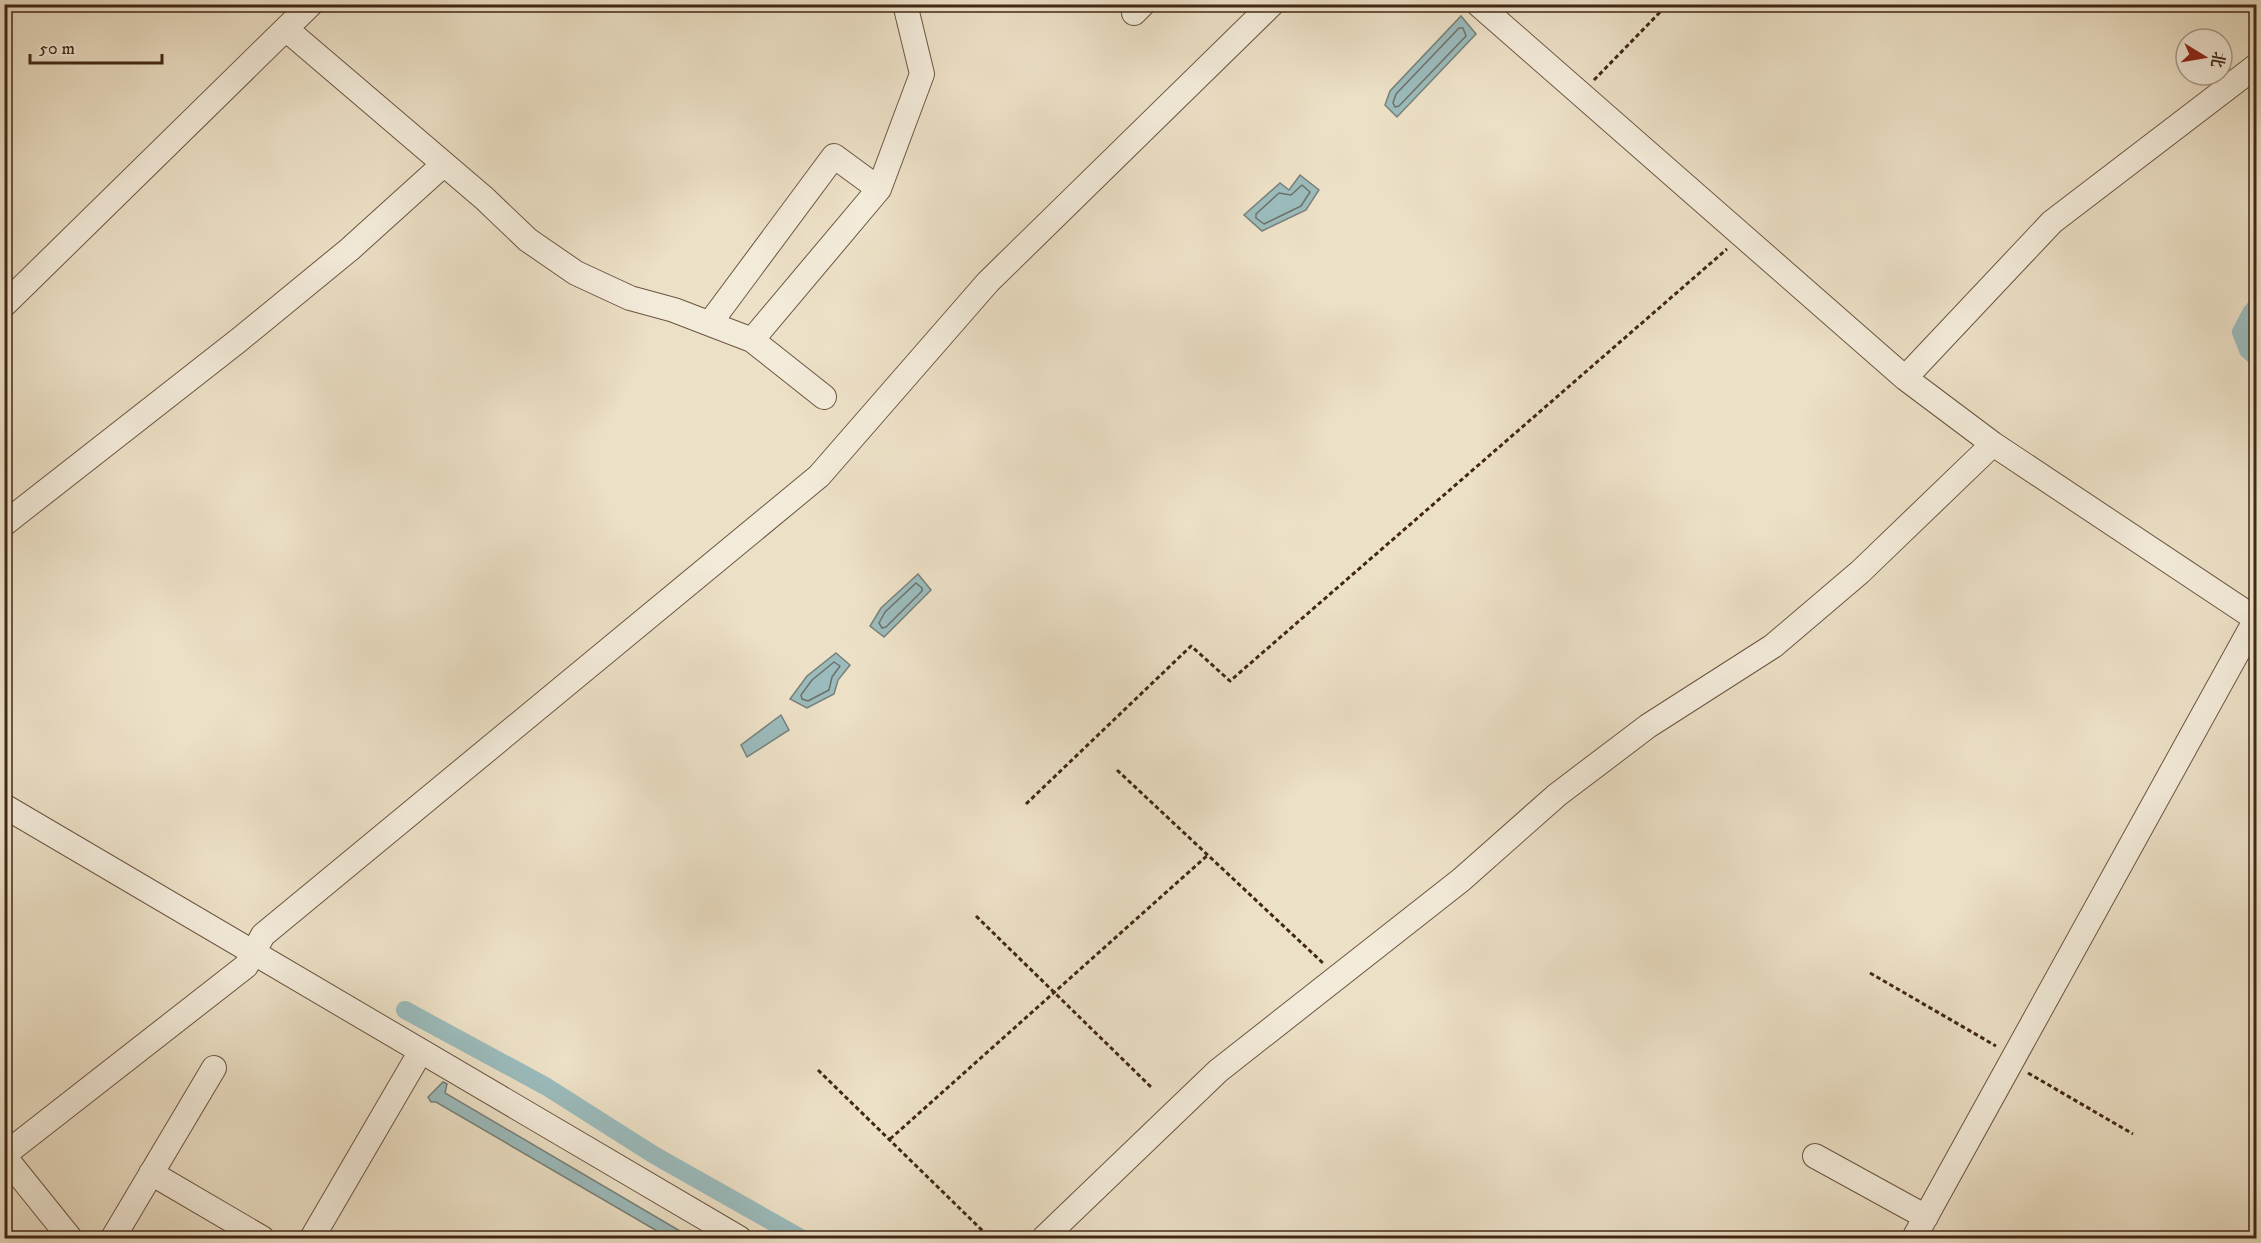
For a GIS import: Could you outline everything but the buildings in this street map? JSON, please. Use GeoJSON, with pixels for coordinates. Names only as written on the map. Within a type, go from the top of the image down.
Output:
{"type":"FeatureCollection","features":[{"type":"Feature","properties":{"kind":"street"},"geometry":{"type":"LineString","coordinates":[[4,305],[311,4]]}},
{"type":"Feature","properties":{"kind":"street"},"geometry":{"type":"LineString","coordinates":[[752,340],[879,189],[922,74],[905,4]]}},
{"type":"Feature","properties":{"kind":"street"},"geometry":{"type":"LineString","coordinates":[[70,1239],[4,1156],[246,966],[263,935],[819,476],[988,282],[1272,4]]}},
{"type":"Feature","properties":{"kind":"street"},"geometry":{"type":"LineString","coordinates":[[1478,4],[1905,378],[1993,444],[2256,619],[1914,1239]]}},
{"type":"Feature","properties":{"kind":"street"},"geometry":{"type":"LineString","coordinates":[[286,29],[444,164],[528,240],[576,273],[630,298],[710,323],[752,340],[824,397]]}},
{"type":"Feature","properties":{"kind":"street"},"geometry":{"type":"LineString","coordinates":[[1905,378],[2052,222],[2256,66]]}},
{"type":"Feature","properties":{"kind":"street"},"geometry":{"type":"LineString","coordinates":[[710,323],[834,156],[879,189]]}},
{"type":"Feature","properties":{"kind":"street"},"geometry":{"type":"LineString","coordinates":[[4,524],[239,340],[350,249],[444,164]]}},
{"type":"Feature","properties":{"kind":"street"},"geometry":{"type":"LineString","coordinates":[[1044,1239],[1218,1071],[1461,880],[1575,781],[1648,726],[1773,646],[1860,572],[1993,444]]}},
{"type":"Feature","properties":{"kind":"street"},"geometry":{"type":"LineString","coordinates":[[4,806],[739,1239]]}},
{"type":"Feature","properties":{"kind":"street"},"geometry":{"type":"LineString","coordinates":[[312,1239],[421,1051]]}},
{"type":"Feature","properties":{"kind":"street"},"geometry":{"type":"LineString","coordinates":[[113,1239],[214,1068]]}},
{"type":"Feature","properties":{"kind":"street"},"geometry":{"type":"LineString","coordinates":[[1815,1156],[1926,1217]]}},
{"type":"Feature","properties":{"kind":"street"},"geometry":{"type":"LineString","coordinates":[[151,1173],[262,1239]]}},
{"type":"Feature","properties":{"kind":"path"},"geometry":{"type":"LineString","coordinates":[[1581,94],[1668,4]]}},
{"type":"Feature","properties":{"kind":"path"},"geometry":{"type":"LineString","coordinates":[[1026,804],[1191,646],[1230,681],[1743,234]]}},
{"type":"Feature","properties":{"kind":"path"},"geometry":{"type":"LineString","coordinates":[[1117,770],[1338,977]]}},
{"type":"Feature","properties":{"kind":"path"},"geometry":{"type":"LineString","coordinates":[[890,1139],[1208,855]]}},
{"type":"Feature","properties":{"kind":"path"},"geometry":{"type":"LineString","coordinates":[[976,916],[1150,1087]]}},
{"type":"Feature","properties":{"kind":"path"},"geometry":{"type":"LineString","coordinates":[[818,1070],[990,1239]]}},
{"type":"Feature","properties":{"kind":"water"},"geometry":{"type":"Polygon","coordinates":[[[1461,16],[1476,34],[1397,117],[1385,105],[1390,91],[1461,16]]]}},
{"type":"Feature","properties":{"kind":"water"},"geometry":{"type":"Polygon","coordinates":[[[1300,175],[1319,190],[1306,210],[1262,231],[1244,215],[1280,183],[1289,190],[1300,175]]]}},
{"type":"Feature","properties":{"kind":"water"},"geometry":{"type":"Polygon","coordinates":[[[918,574],[931,590],[884,637],[870,626],[881,608],[918,574]]]}},
{"type":"Feature","properties":{"kind":"water"},"geometry":{"type":"Polygon","coordinates":[[[836,653],[850,665],[838,680],[834,694],[807,708],[790,699],[807,676],[836,653]]]}},
{"type":"Feature","properties":{"kind":"water"},"geometry":{"type":"Polygon","coordinates":[[[781,715],[789,730],[747,757],[741,745],[781,715]]]}},
{"type":"Feature","properties":{"kind":"water"},"geometry":{"type":"Polygon","coordinates":[[[443,1082],[447,1084],[445,1093],[692,1238],[669,1238],[436,1102],[431,1102],[428,1097],[443,1082]]]}},
{"type":"Feature","properties":{"kind":"waterway"},"geometry":{"type":"LineString","coordinates":[[2256,307],[2241,332],[2248,350],[2256,357]]}},
{"type":"Feature","properties":{"kind":"waterway"},"geometry":{"type":"LineString","coordinates":[[405,1010],[547,1087],[654,1155],[801,1238]]}}]}
